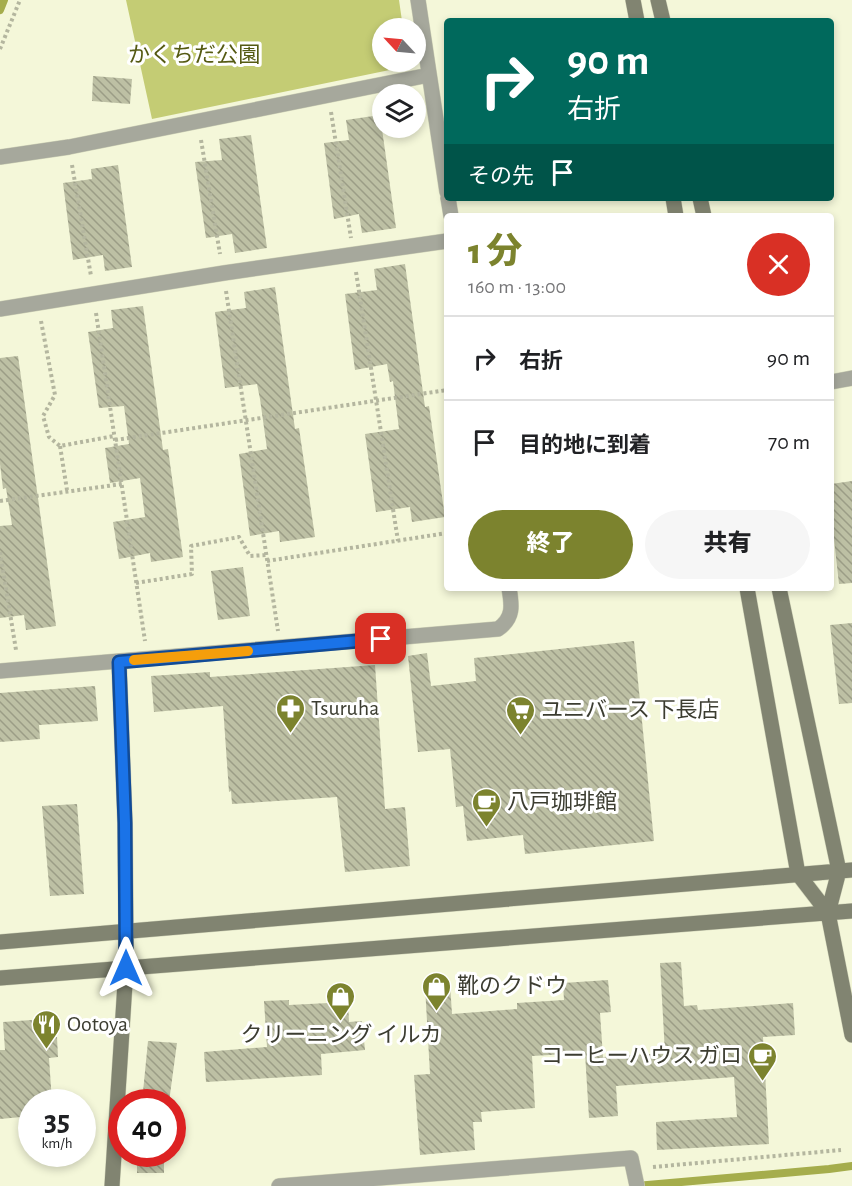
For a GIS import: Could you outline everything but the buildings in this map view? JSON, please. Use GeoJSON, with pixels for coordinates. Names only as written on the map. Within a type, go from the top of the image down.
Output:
{"type":"FeatureCollection","features":[{"type":"Feature","properties":{"kind":"street"},"geometry":{"type":"LineString","coordinates":[[418,0],[444,172]]}},
{"type":"Feature","properties":{"kind":"street"},"geometry":{"type":"LineString","coordinates":[[633,0],[636,18]]}},
{"type":"Feature","properties":{"kind":"street"},"geometry":{"type":"LineString","coordinates":[[658,0],[662,18]]}},
{"type":"Feature","properties":{"kind":"street"},"geometry":{"type":"LineString","coordinates":[[0,156],[69,147],[429,75]]}},
{"type":"Feature","properties":{"kind":"street"},"geometry":{"type":"LineString","coordinates":[[0,309],[224,273],[444,241]]}},
{"type":"Feature","properties":{"kind":"street"},"geometry":{"type":"LineString","coordinates":[[834,381],[852,378]]}},
{"type":"Feature","properties":{"kind":"street"},"geometry":{"type":"LineString","coordinates":[[0,671],[498,629],[506,624],[510,615],[512,606],[510,591]]}},
{"type":"Feature","properties":{"kind":"street"},"geometry":{"type":"LineString","coordinates":[[748,591],[798,874],[828,913],[852,1035]]}},
{"type":"Feature","properties":{"kind":"street"},"geometry":{"type":"LineString","coordinates":[[780,591],[845,871],[828,913]]}},
{"type":"Feature","properties":{"kind":"street"},"geometry":{"type":"LineString","coordinates":[[111,1186],[126,968],[125,823],[119,662]]}},
{"type":"Feature","properties":{"kind":"street"},"geometry":{"type":"LineString","coordinates":[[0,942],[845,871]]}},
{"type":"Feature","properties":{"kind":"street"},"geometry":{"type":"LineString","coordinates":[[0,978],[852,911]]}},
{"type":"Feature","properties":{"kind":"street"},"geometry":{"type":"LineString","coordinates":[[279,1186],[413,1181],[631,1158],[637,1186]]}},
{"type":"Feature","properties":{"kind":"path"},"geometry":{"type":"LineString","coordinates":[[0,49],[20,0]]}},
{"type":"Feature","properties":{"kind":"path"},"geometry":{"type":"LineString","coordinates":[[329,95],[398,541]]}},
{"type":"Feature","properties":{"kind":"path"},"geometry":{"type":"LineString","coordinates":[[198,122],[224,273],[278,633]]}},
{"type":"Feature","properties":{"kind":"path"},"geometry":{"type":"LineString","coordinates":[[69,147],[94,293],[148,659]]}},
{"type":"Feature","properties":{"kind":"path"},"geometry":{"type":"LineString","coordinates":[[38,303],[55,395],[43,416],[49,438],[60,446],[444,390]]}},
{"type":"Feature","properties":{"kind":"path"},"geometry":{"type":"LineString","coordinates":[[60,446],[67,490]]}},
{"type":"Feature","properties":{"kind":"path"},"geometry":{"type":"LineString","coordinates":[[0,501],[122,484]]}},
{"type":"Feature","properties":{"kind":"path"},"geometry":{"type":"LineString","coordinates":[[267,561],[444,533]]}},
{"type":"Feature","properties":{"kind":"path"},"geometry":{"type":"LineString","coordinates":[[136,583],[192,574],[191,546],[239,537],[250,556],[266,555]]}},
{"type":"Feature","properties":{"kind":"path"},"geometry":{"type":"LineString","coordinates":[[0,552],[17,657]]}},
{"type":"Feature","properties":{"kind":"path"},"geometry":{"type":"LineString","coordinates":[[646,1168],[841,1150]]}},
{"type":"Feature","properties":{"kind":"green space","name":"かくちだ公園"},"geometry":{"type":"Polygon","coordinates":[[[126,0],[399,0],[402,18],[372,18],[372,72],[380,72],[152,119],[126,0]]]}},
{"type":"Feature","properties":{"kind":"waterway"},"geometry":{"type":"LineString","coordinates":[[0,10],[4,0]]}},
{"type":"Feature","properties":{"kind":"waterway"},"geometry":{"type":"LineString","coordinates":[[636,1186],[852,1166]]}},
{"type":"Feature","properties":{"kind":"slow traffic"},"geometry":{"type":"LineString","coordinates":[[134,660],[248,651]]}},
{"type":"Feature","properties":{"kind":"place","name":"Tsuruha"},"geometry":{"type":"Point","coordinates":[290,734]}},
{"type":"Feature","properties":{"kind":"place","name":"ユニバース 下長店"},"geometry":{"type":"Point","coordinates":[520,736]}},
{"type":"Feature","properties":{"kind":"place","name":"八戸珈琲館"},"geometry":{"type":"Point","coordinates":[486,828]}},
{"type":"Feature","properties":{"kind":"place","name":"靴のクドウ"},"geometry":{"type":"Point","coordinates":[436,1012]}},
{"type":"Feature","properties":{"kind":"place","name":"クリーニング イルカ"},"geometry":{"type":"Point","coordinates":[341,1022]}},
{"type":"Feature","properties":{"kind":"place","name":"Ootoya"},"geometry":{"type":"Point","coordinates":[46,1050]}},
{"type":"Feature","properties":{"kind":"place","name":"コーヒーハウス ガロ"},"geometry":{"type":"Point","coordinates":[763,1082]}},
{"type":"Feature","properties":{"kind":"route"},"geometry":{"type":"LineString","coordinates":[[126,968],[125,823],[119,662],[381,639]]}}]}
